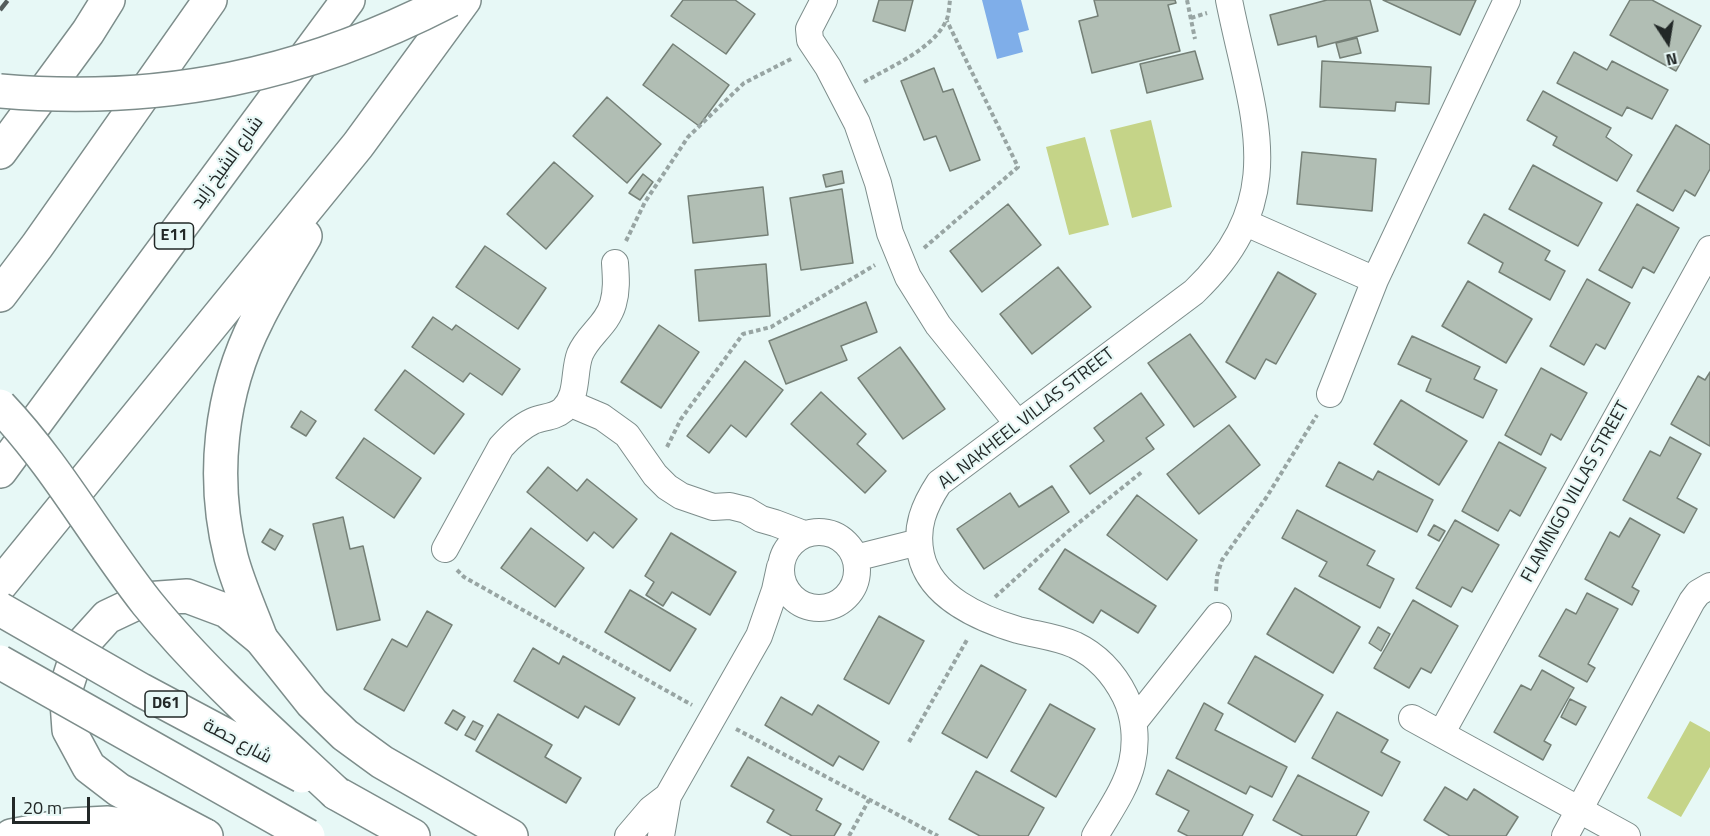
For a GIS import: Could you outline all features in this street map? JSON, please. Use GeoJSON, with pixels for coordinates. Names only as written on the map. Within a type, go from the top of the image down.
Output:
{"type":"FeatureCollection","features":[{"type":"Feature","properties":{"kind":"main road"},"geometry":{"type":"LineString","coordinates":[[0,152],[88,32],[108,0]]}},
{"type":"Feature","properties":{"kind":"main road"},"geometry":{"type":"LineString","coordinates":[[0,295],[210,0]]}},
{"type":"Feature","properties":{"kind":"main road","name":"شارع الشيخ زايد"},"geometry":{"type":"LineString","coordinates":[[0,471],[348,0]]}},
{"type":"Feature","properties":{"kind":"main road"},"geometry":{"type":"LineString","coordinates":[[0,91],[116,95],[218,83],[268,72],[318,57],[385,32],[450,0]]}},
{"type":"Feature","properties":{"kind":"main road"},"geometry":{"type":"LineString","coordinates":[[0,585],[358,145],[464,0]]}},
{"type":"Feature","properties":{"kind":"main road"},"geometry":{"type":"LineString","coordinates":[[261,639],[231,558],[222,510],[220,461],[225,413],[237,366],[256,321],[358,145]]}},
{"type":"Feature","properties":{"kind":"main road"},"geometry":{"type":"LineString","coordinates":[[0,406],[45,458],[120,568],[169,629],[213,677],[336,793]]}},
{"type":"Feature","properties":{"kind":"main road"},"geometry":{"type":"LineString","coordinates":[[206,836],[119,790],[89,767],[69,730],[66,688],[79,648],[107,617],[145,598],[188,596],[227,611],[261,639],[312,703],[345,735],[382,762],[511,836]]}},
{"type":"Feature","properties":{"kind":"main road","name":"شارع حصة"},"geometry":{"type":"LineString","coordinates":[[0,609],[141,690],[413,836]]}},
{"type":"Feature","properties":{"kind":"main road","name":"D61"},"geometry":{"type":"LineString","coordinates":[[0,662],[308,836]]}},
{"type":"Feature","properties":{"kind":"main road"},"geometry":{"type":"LineString","coordinates":[[11,836],[69,825],[108,823],[206,836]]}},
{"type":"Feature","properties":{"kind":"street"},"geometry":{"type":"LineString","coordinates":[[824,0],[809,29],[810,40],[843,95],[868,153],[884,214],[900,259],[918,294],[938,325],[1018,424]]}},
{"type":"Feature","properties":{"kind":"street","name":"AL NAKHEEL VILLAS STREET"},"geometry":{"type":"LineString","coordinates":[[1095,836],[1126,782],[1132,763],[1135,743],[1134,722],[1120,685],[1092,655],[1075,645],[1056,638],[1017,630],[981,616],[947,597],[933,581],[923,562],[918,542],[920,520],[927,500],[939,483],[1194,292],[1215,272],[1232,248],[1246,223],[1256,181],[1258,159],[1257,138],[1229,0]]}},
{"type":"Feature","properties":{"kind":"street"},"geometry":{"type":"LineString","coordinates":[[1330,394],[1375,280],[1507,0]]}},
{"type":"Feature","properties":{"kind":"street"},"geometry":{"type":"LineString","coordinates":[[1246,223],[1375,280]]}},
{"type":"Feature","properties":{"kind":"street","name":"FLAMINGO VILLAS STREET"},"geometry":{"type":"LineString","coordinates":[[1441,734],[1710,249]]}},
{"type":"Feature","properties":{"kind":"street"},"geometry":{"type":"LineString","coordinates":[[445,549],[501,447],[511,436],[534,421],[557,414],[569,403],[573,395],[576,364],[581,351],[602,326],[612,307],[617,285],[615,263]]}},
{"type":"Feature","properties":{"kind":"street"},"geometry":{"type":"LineString","coordinates":[[569,403],[602,417],[621,430],[637,447],[655,475],[667,487],[696,503],[746,510],[761,519],[804,534]]}},
{"type":"Feature","properties":{"kind":"street"},"geometry":{"type":"LineString","coordinates":[[761,519],[781,562],[783,586],[796,602],[814,609]]}},
{"type":"Feature","properties":{"kind":"street"},"geometry":{"type":"LineString","coordinates":[[661,836],[668,796],[759,636],[775,590],[781,562],[793,540],[816,531],[829,532],[849,546],[858,568],[856,579],[845,598],[825,608],[794,615],[776,623],[759,636]]}},
{"type":"Feature","properties":{"kind":"street"},"geometry":{"type":"LineString","coordinates":[[855,558],[918,542]]}},
{"type":"Feature","properties":{"kind":"street"},"geometry":{"type":"LineString","coordinates":[[1565,836],[1692,601],[1698,593],[1710,586]]}},
{"type":"Feature","properties":{"kind":"street"},"geometry":{"type":"LineString","coordinates":[[1134,722],[1218,616]]}},
{"type":"Feature","properties":{"kind":"street"},"geometry":{"type":"LineString","coordinates":[[1412,718],[1627,836]]}},
{"type":"Feature","properties":{"kind":"street"},"geometry":{"type":"LineString","coordinates":[[628,836],[651,809],[668,796]]}},
{"type":"Feature","properties":{"kind":"path"},"geometry":{"type":"LineString","coordinates":[[843,95],[922,48],[936,37],[946,21],[950,0]]}},
{"type":"Feature","properties":{"kind":"path"},"geometry":{"type":"LineString","coordinates":[[1187,0],[1195,39]]}},
{"type":"Feature","properties":{"kind":"path"},"geometry":{"type":"LineString","coordinates":[[655,475],[681,419],[743,334],[771,327],[900,259],[1018,167],[946,21]]}},
{"type":"Feature","properties":{"kind":"path"},"geometry":{"type":"LineString","coordinates":[[615,263],[645,202],[688,137],[744,83],[815,47]]}},
{"type":"Feature","properties":{"kind":"path"},"geometry":{"type":"LineString","coordinates":[[1218,616],[1217,576],[1222,560],[1266,498],[1330,394]]}},
{"type":"Feature","properties":{"kind":"path"},"geometry":{"type":"LineString","coordinates":[[909,742],[981,616],[997,593],[1143,471]]}},
{"type":"Feature","properties":{"kind":"path"},"geometry":{"type":"LineString","coordinates":[[445,549],[452,565],[464,577],[713,717],[936,836]]}},
{"type":"Feature","properties":{"kind":"path"},"geometry":{"type":"LineString","coordinates":[[849,836],[869,800]]}},
{"type":"Feature","properties":{"kind":"green space"},"geometry":{"type":"Polygon","coordinates":[[[1151,120],[1172,207],[1132,218],[1110,130],[1151,120]]]}},
{"type":"Feature","properties":{"kind":"green space"},"geometry":{"type":"Polygon","coordinates":[[[1085,137],[1109,225],[1069,235],[1046,147],[1085,137]]]}},
{"type":"Feature","properties":{"kind":"green space"},"geometry":{"type":"Polygon","coordinates":[[[1690,721],[1710,732],[1710,767],[1681,817],[1647,798],[1690,721]]]}},
{"type":"Feature","properties":{"kind":"water"},"geometry":{"type":"Polygon","coordinates":[[[982,0],[1021,0],[1029,30],[1018,33],[1023,52],[997,59],[982,0]]]}},
{"type":"Feature","properties":{"kind":"building"},"geometry":{"type":"Polygon","coordinates":[[[683,0],[735,0],[755,14],[726,54],[671,16],[683,0]]]}},
{"type":"Feature","properties":{"kind":"building"},"geometry":{"type":"Polygon","coordinates":[[[879,0],[913,0],[905,31],[873,21],[879,0]]]}},
{"type":"Feature","properties":{"kind":"building"},"geometry":{"type":"Polygon","coordinates":[[[1094,0],[1175,0],[1176,3],[1168,5],[1180,51],[1092,73],[1079,21],[1098,16],[1094,0]]]}},
{"type":"Feature","properties":{"kind":"building"},"geometry":{"type":"Polygon","coordinates":[[[1327,0],[1370,0],[1378,31],[1318,47],[1316,36],[1278,45],[1270,15],[1327,0]]]}},
{"type":"Feature","properties":{"kind":"building"},"geometry":{"type":"Polygon","coordinates":[[[1383,0],[1476,0],[1460,35],[1383,0]]]}},
{"type":"Feature","properties":{"kind":"building"},"geometry":{"type":"Polygon","coordinates":[[[1630,0],[1652,0],[1701,26],[1676,71],[1610,35],[1630,0]]]}},
{"type":"Feature","properties":{"kind":"building"},"geometry":{"type":"Polygon","coordinates":[[[1357,38],[1361,53],[1340,58],[1336,43],[1357,38]]]}},
{"type":"Feature","properties":{"kind":"building"},"geometry":{"type":"Polygon","coordinates":[[[673,44],[729,85],[699,126],[643,85],[673,44]]]}},
{"type":"Feature","properties":{"kind":"building"},"geometry":{"type":"Polygon","coordinates":[[[1195,51],[1203,79],[1147,93],[1140,64],[1195,51]]]}},
{"type":"Feature","properties":{"kind":"building"},"geometry":{"type":"Polygon","coordinates":[[[1574,52],[1607,70],[1612,61],[1668,90],[1652,119],[1627,107],[1622,116],[1557,83],[1574,52]]]}},
{"type":"Feature","properties":{"kind":"building"},"geometry":{"type":"Polygon","coordinates":[[[1322,61],[1431,67],[1429,104],[1396,102],[1395,111],[1320,107],[1322,61]]]}},
{"type":"Feature","properties":{"kind":"building"},"geometry":{"type":"Polygon","coordinates":[[[934,68],[943,92],[953,89],[980,160],[950,171],[936,136],[924,140],[901,81],[934,68]]]}},
{"type":"Feature","properties":{"kind":"building"},"geometry":{"type":"Polygon","coordinates":[[[1543,91],[1611,128],[1606,137],[1632,155],[1617,181],[1553,145],[1557,137],[1527,120],[1543,91]]]}},
{"type":"Feature","properties":{"kind":"building"},"geometry":{"type":"Polygon","coordinates":[[[607,97],[661,144],[627,183],[573,136],[607,97]]]}},
{"type":"Feature","properties":{"kind":"building"},"geometry":{"type":"Polygon","coordinates":[[[1676,125],[1710,145],[1710,169],[1695,196],[1685,190],[1673,211],[1637,191],[1676,125]]]}},
{"type":"Feature","properties":{"kind":"building"},"geometry":{"type":"Polygon","coordinates":[[[1302,152],[1376,159],[1372,211],[1297,204],[1302,152]]]}},
{"type":"Feature","properties":{"kind":"building"},"geometry":{"type":"Polygon","coordinates":[[[554,162],[593,196],[546,249],[507,214],[554,162]]]}},
{"type":"Feature","properties":{"kind":"building"},"geometry":{"type":"Polygon","coordinates":[[[1533,165],[1602,203],[1578,246],[1509,209],[1533,165]]]}},
{"type":"Feature","properties":{"kind":"building"},"geometry":{"type":"Polygon","coordinates":[[[842,171],[844,183],[826,187],[823,175],[842,171]]]}},
{"type":"Feature","properties":{"kind":"building"},"geometry":{"type":"Polygon","coordinates":[[[643,174],[653,182],[640,200],[629,193],[643,174]]]}},
{"type":"Feature","properties":{"kind":"building"},"geometry":{"type":"Polygon","coordinates":[[[763,187],[768,235],[693,243],[688,196],[763,187]]]}},
{"type":"Feature","properties":{"kind":"building"},"geometry":{"type":"Polygon","coordinates":[[[842,189],[853,263],[801,270],[790,198],[842,189]]]}},
{"type":"Feature","properties":{"kind":"building"},"geometry":{"type":"Polygon","coordinates":[[[1008,204],[1041,245],[982,292],[950,251],[1008,204]]]}},
{"type":"Feature","properties":{"kind":"building"},"geometry":{"type":"Polygon","coordinates":[[[1637,204],[1679,228],[1654,273],[1643,267],[1632,288],[1599,270],[1637,204]]]}},
{"type":"Feature","properties":{"kind":"building"},"geometry":{"type":"Polygon","coordinates":[[[1484,214],[1550,251],[1545,260],[1565,271],[1550,300],[1499,272],[1503,263],[1468,243],[1484,214]]]}},
{"type":"Feature","properties":{"kind":"building"},"geometry":{"type":"Polygon","coordinates":[[[485,246],[546,288],[518,329],[456,287],[485,246]]]}},
{"type":"Feature","properties":{"kind":"building"},"geometry":{"type":"Polygon","coordinates":[[[766,264],[770,316],[699,321],[695,270],[766,264]]]}},
{"type":"Feature","properties":{"kind":"building"},"geometry":{"type":"Polygon","coordinates":[[[1058,267],[1091,307],[1032,354],[1000,314],[1058,267]]]}},
{"type":"Feature","properties":{"kind":"building"},"geometry":{"type":"Polygon","coordinates":[[[1278,272],[1316,294],[1276,364],[1266,359],[1255,379],[1226,362],[1278,272]]]}},
{"type":"Feature","properties":{"kind":"building"},"geometry":{"type":"Polygon","coordinates":[[[1587,279],[1630,303],[1605,349],[1596,344],[1584,365],[1550,346],[1587,279]]]}},
{"type":"Feature","properties":{"kind":"building"},"geometry":{"type":"Polygon","coordinates":[[[1468,281],[1532,319],[1506,363],[1442,326],[1468,281]]]}},
{"type":"Feature","properties":{"kind":"building"},"geometry":{"type":"Polygon","coordinates":[[[866,302],[877,332],[841,346],[847,360],[786,384],[769,341],[866,302]]]}},
{"type":"Feature","properties":{"kind":"building"},"geometry":{"type":"Polygon","coordinates":[[[433,317],[452,330],[456,325],[520,369],[502,395],[470,373],[463,382],[412,347],[433,317]]]}},
{"type":"Feature","properties":{"kind":"building"},"geometry":{"type":"Polygon","coordinates":[[[659,325],[699,352],[661,408],[621,382],[659,325]]]}},
{"type":"Feature","properties":{"kind":"building"},"geometry":{"type":"Polygon","coordinates":[[[1190,334],[1236,397],[1194,427],[1148,363],[1190,334]]]}},
{"type":"Feature","properties":{"kind":"building"},"geometry":{"type":"Polygon","coordinates":[[[1412,336],[1480,367],[1474,379],[1497,390],[1483,418],[1426,391],[1431,379],[1398,364],[1412,336]]]}},
{"type":"Feature","properties":{"kind":"building"},"geometry":{"type":"Polygon","coordinates":[[[900,347],[945,409],[903,439],[858,378],[900,347]]]}},
{"type":"Feature","properties":{"kind":"building"},"geometry":{"type":"Polygon","coordinates":[[[745,361],[783,390],[746,437],[731,425],[709,453],[687,436],[745,361]]]}},
{"type":"Feature","properties":{"kind":"building"},"geometry":{"type":"Polygon","coordinates":[[[1541,368],[1587,393],[1561,440],[1551,434],[1541,455],[1505,435],[1541,368]]]}},
{"type":"Feature","properties":{"kind":"building"},"geometry":{"type":"Polygon","coordinates":[[[405,370],[464,414],[434,454],[375,410],[405,370]]]}},
{"type":"Feature","properties":{"kind":"building"},"geometry":{"type":"Polygon","coordinates":[[[1710,372],[1710,446],[1671,424],[1698,376],[1705,380],[1710,372]]]}},
{"type":"Feature","properties":{"kind":"building"},"geometry":{"type":"Polygon","coordinates":[[[821,392],[866,434],[857,444],[886,471],[865,493],[791,424],[821,392]]]}},
{"type":"Feature","properties":{"kind":"building"},"geometry":{"type":"Polygon","coordinates":[[[1141,393],[1164,425],[1146,438],[1154,449],[1090,494],[1070,466],[1104,441],[1094,428],[1141,393]]]}},
{"type":"Feature","properties":{"kind":"building"},"geometry":{"type":"Polygon","coordinates":[[[1401,400],[1467,441],[1439,485],[1374,444],[1401,400]]]}},
{"type":"Feature","properties":{"kind":"building"},"geometry":{"type":"Polygon","coordinates":[[[301,411],[316,421],[306,436],[291,427],[301,411]]]}},
{"type":"Feature","properties":{"kind":"building"},"geometry":{"type":"Polygon","coordinates":[[[1229,425],[1260,465],[1199,514],[1167,474],[1229,425]]]}},
{"type":"Feature","properties":{"kind":"building"},"geometry":{"type":"Polygon","coordinates":[[[1670,437],[1701,454],[1677,498],[1697,509],[1684,533],[1623,500],[1650,451],[1660,456],[1670,437]]]}},
{"type":"Feature","properties":{"kind":"building"},"geometry":{"type":"Polygon","coordinates":[[[364,438],[421,478],[394,518],[336,478],[364,438]]]}},
{"type":"Feature","properties":{"kind":"building"},"geometry":{"type":"Polygon","coordinates":[[[1499,442],[1546,468],[1520,516],[1510,510],[1498,531],[1462,511],[1499,442]]]}},
{"type":"Feature","properties":{"kind":"building"},"geometry":{"type":"Polygon","coordinates":[[[1339,462],[1373,480],[1378,471],[1433,500],[1417,532],[1326,486],[1339,462]]]}},
{"type":"Feature","properties":{"kind":"building"},"geometry":{"type":"Polygon","coordinates":[[[548,467],[577,491],[587,479],[637,519],[613,548],[594,532],[587,541],[527,492],[548,467]]]}},
{"type":"Feature","properties":{"kind":"building"},"geometry":{"type":"Polygon","coordinates":[[[1052,486],[1069,512],[984,569],[957,529],[1010,493],[1019,507],[1052,486]]]}},
{"type":"Feature","properties":{"kind":"building"},"geometry":{"type":"Polygon","coordinates":[[[1137,495],[1197,540],[1167,580],[1107,535],[1137,495]]]}},
{"type":"Feature","properties":{"kind":"building"},"geometry":{"type":"Polygon","coordinates":[[[1297,510],[1375,551],[1367,565],[1394,579],[1380,608],[1319,576],[1327,562],[1282,538],[1297,510]]]}},
{"type":"Feature","properties":{"kind":"building"},"geometry":{"type":"Polygon","coordinates":[[[343,517],[350,549],[363,546],[380,620],[337,630],[313,524],[343,517]]]}},
{"type":"Feature","properties":{"kind":"building"},"geometry":{"type":"Polygon","coordinates":[[[1630,518],[1660,535],[1632,587],[1639,591],[1632,605],[1585,579],[1610,532],[1619,537],[1630,518]]]}},
{"type":"Feature","properties":{"kind":"building"},"geometry":{"type":"Polygon","coordinates":[[[1455,520],[1499,545],[1472,592],[1462,587],[1451,607],[1416,588],[1455,520]]]}},
{"type":"Feature","properties":{"kind":"building"},"geometry":{"type":"Polygon","coordinates":[[[1434,525],[1445,531],[1439,541],[1428,535],[1434,525]]]}},
{"type":"Feature","properties":{"kind":"building"},"geometry":{"type":"Polygon","coordinates":[[[531,528],[584,568],[555,607],[501,568],[531,528]]]}},
{"type":"Feature","properties":{"kind":"building"},"geometry":{"type":"Polygon","coordinates":[[[270,529],[283,536],[275,550],[262,542],[270,529]]]}},
{"type":"Feature","properties":{"kind":"building"},"geometry":{"type":"Polygon","coordinates":[[[671,533],[736,572],[710,615],[672,592],[663,606],[646,595],[654,582],[645,576],[671,533]]]}},
{"type":"Feature","properties":{"kind":"building"},"geometry":{"type":"Polygon","coordinates":[[[1065,549],[1156,606],[1138,633],[1101,610],[1093,623],[1039,589],[1065,549]]]}},
{"type":"Feature","properties":{"kind":"building"},"geometry":{"type":"Polygon","coordinates":[[[1295,588],[1360,627],[1333,673],[1267,634],[1295,588]]]}},
{"type":"Feature","properties":{"kind":"building"},"geometry":{"type":"Polygon","coordinates":[[[630,590],[696,629],[670,671],[605,632],[630,590]]]}},
{"type":"Feature","properties":{"kind":"building"},"geometry":{"type":"Polygon","coordinates":[[[1587,593],[1618,609],[1588,664],[1595,668],[1587,682],[1539,656],[1566,609],[1576,614],[1587,593]]]}},
{"type":"Feature","properties":{"kind":"building"},"geometry":{"type":"Polygon","coordinates":[[[1413,600],[1458,626],[1431,673],[1421,668],[1409,688],[1374,668],[1413,600]]]}},
{"type":"Feature","properties":{"kind":"building"},"geometry":{"type":"Polygon","coordinates":[[[427,611],[452,625],[404,711],[364,689],[392,639],[407,647],[427,611]]]}},
{"type":"Feature","properties":{"kind":"building"},"geometry":{"type":"Polygon","coordinates":[[[879,616],[924,641],[889,704],[844,679],[879,616]]]}},
{"type":"Feature","properties":{"kind":"building"},"geometry":{"type":"Polygon","coordinates":[[[1378,627],[1390,634],[1381,651],[1369,643],[1378,627]]]}},
{"type":"Feature","properties":{"kind":"building"},"geometry":{"type":"Polygon","coordinates":[[[533,648],[559,664],[563,656],[635,698],[619,725],[585,706],[578,718],[514,681],[533,648]]]}},
{"type":"Feature","properties":{"kind":"building"},"geometry":{"type":"Polygon","coordinates":[[[1255,656],[1323,695],[1295,742],[1228,703],[1255,656]]]}},
{"type":"Feature","properties":{"kind":"building"},"geometry":{"type":"Polygon","coordinates":[[[981,665],[1026,690],[987,758],[942,733],[981,665]]]}},
{"type":"Feature","properties":{"kind":"building"},"geometry":{"type":"Polygon","coordinates":[[[1542,670],[1574,688],[1544,741],[1551,745],[1543,760],[1494,732],[1521,685],[1531,690],[1542,670]]]}},
{"type":"Feature","properties":{"kind":"building"},"geometry":{"type":"Polygon","coordinates":[[[781,697],[812,715],[818,705],[879,742],[863,770],[839,756],[833,766],[765,725],[781,697]]]}},
{"type":"Feature","properties":{"kind":"building"},"geometry":{"type":"Polygon","coordinates":[[[1570,699],[1586,707],[1576,725],[1561,717],[1570,699]]]}},
{"type":"Feature","properties":{"kind":"building"},"geometry":{"type":"Polygon","coordinates":[[[1204,703],[1223,714],[1215,730],[1287,767],[1272,797],[1250,786],[1246,794],[1176,758],[1204,703]]]}},
{"type":"Feature","properties":{"kind":"building"},"geometry":{"type":"Polygon","coordinates":[[[1050,704],[1095,729],[1056,797],[1011,771],[1050,704]]]}},
{"type":"Feature","properties":{"kind":"building"},"geometry":{"type":"Polygon","coordinates":[[[453,710],[465,717],[457,730],[445,723],[453,710]]]}},
{"type":"Feature","properties":{"kind":"building"},"geometry":{"type":"Polygon","coordinates":[[[1337,712],[1388,740],[1381,752],[1400,762],[1382,796],[1312,758],[1337,712]]]}},
{"type":"Feature","properties":{"kind":"building"},"geometry":{"type":"Polygon","coordinates":[[[498,714],[552,745],[545,757],[581,778],[566,803],[476,751],[498,714]]]}},
{"type":"Feature","properties":{"kind":"building"},"geometry":{"type":"Polygon","coordinates":[[[473,721],[483,726],[475,740],[465,735],[473,721]]]}},
{"type":"Feature","properties":{"kind":"building"},"geometry":{"type":"Polygon","coordinates":[[[748,757],[822,799],[816,810],[841,824],[834,836],[792,836],[767,822],[774,810],[731,786],[748,757]]]}},
{"type":"Feature","properties":{"kind":"building"},"geometry":{"type":"Polygon","coordinates":[[[1168,770],[1253,815],[1242,836],[1188,836],[1178,831],[1189,811],[1156,794],[1168,770]]]}},
{"type":"Feature","properties":{"kind":"building"},"geometry":{"type":"Polygon","coordinates":[[[976,771],[1044,808],[1028,836],[980,836],[949,819],[976,771]]]}},
{"type":"Feature","properties":{"kind":"building"},"geometry":{"type":"Polygon","coordinates":[[[1298,775],[1369,812],[1356,836],[1303,836],[1273,820],[1298,775]]]}},
{"type":"Feature","properties":{"kind":"building"},"geometry":{"type":"Polygon","coordinates":[[[1445,787],[1467,800],[1474,789],[1518,817],[1506,836],[1450,836],[1424,820],[1445,787]]]}},
{"type":"Feature","properties":{"kind":"railway"},"geometry":{"type":"LineString","coordinates":[[0,10],[8,0]]}}]}
